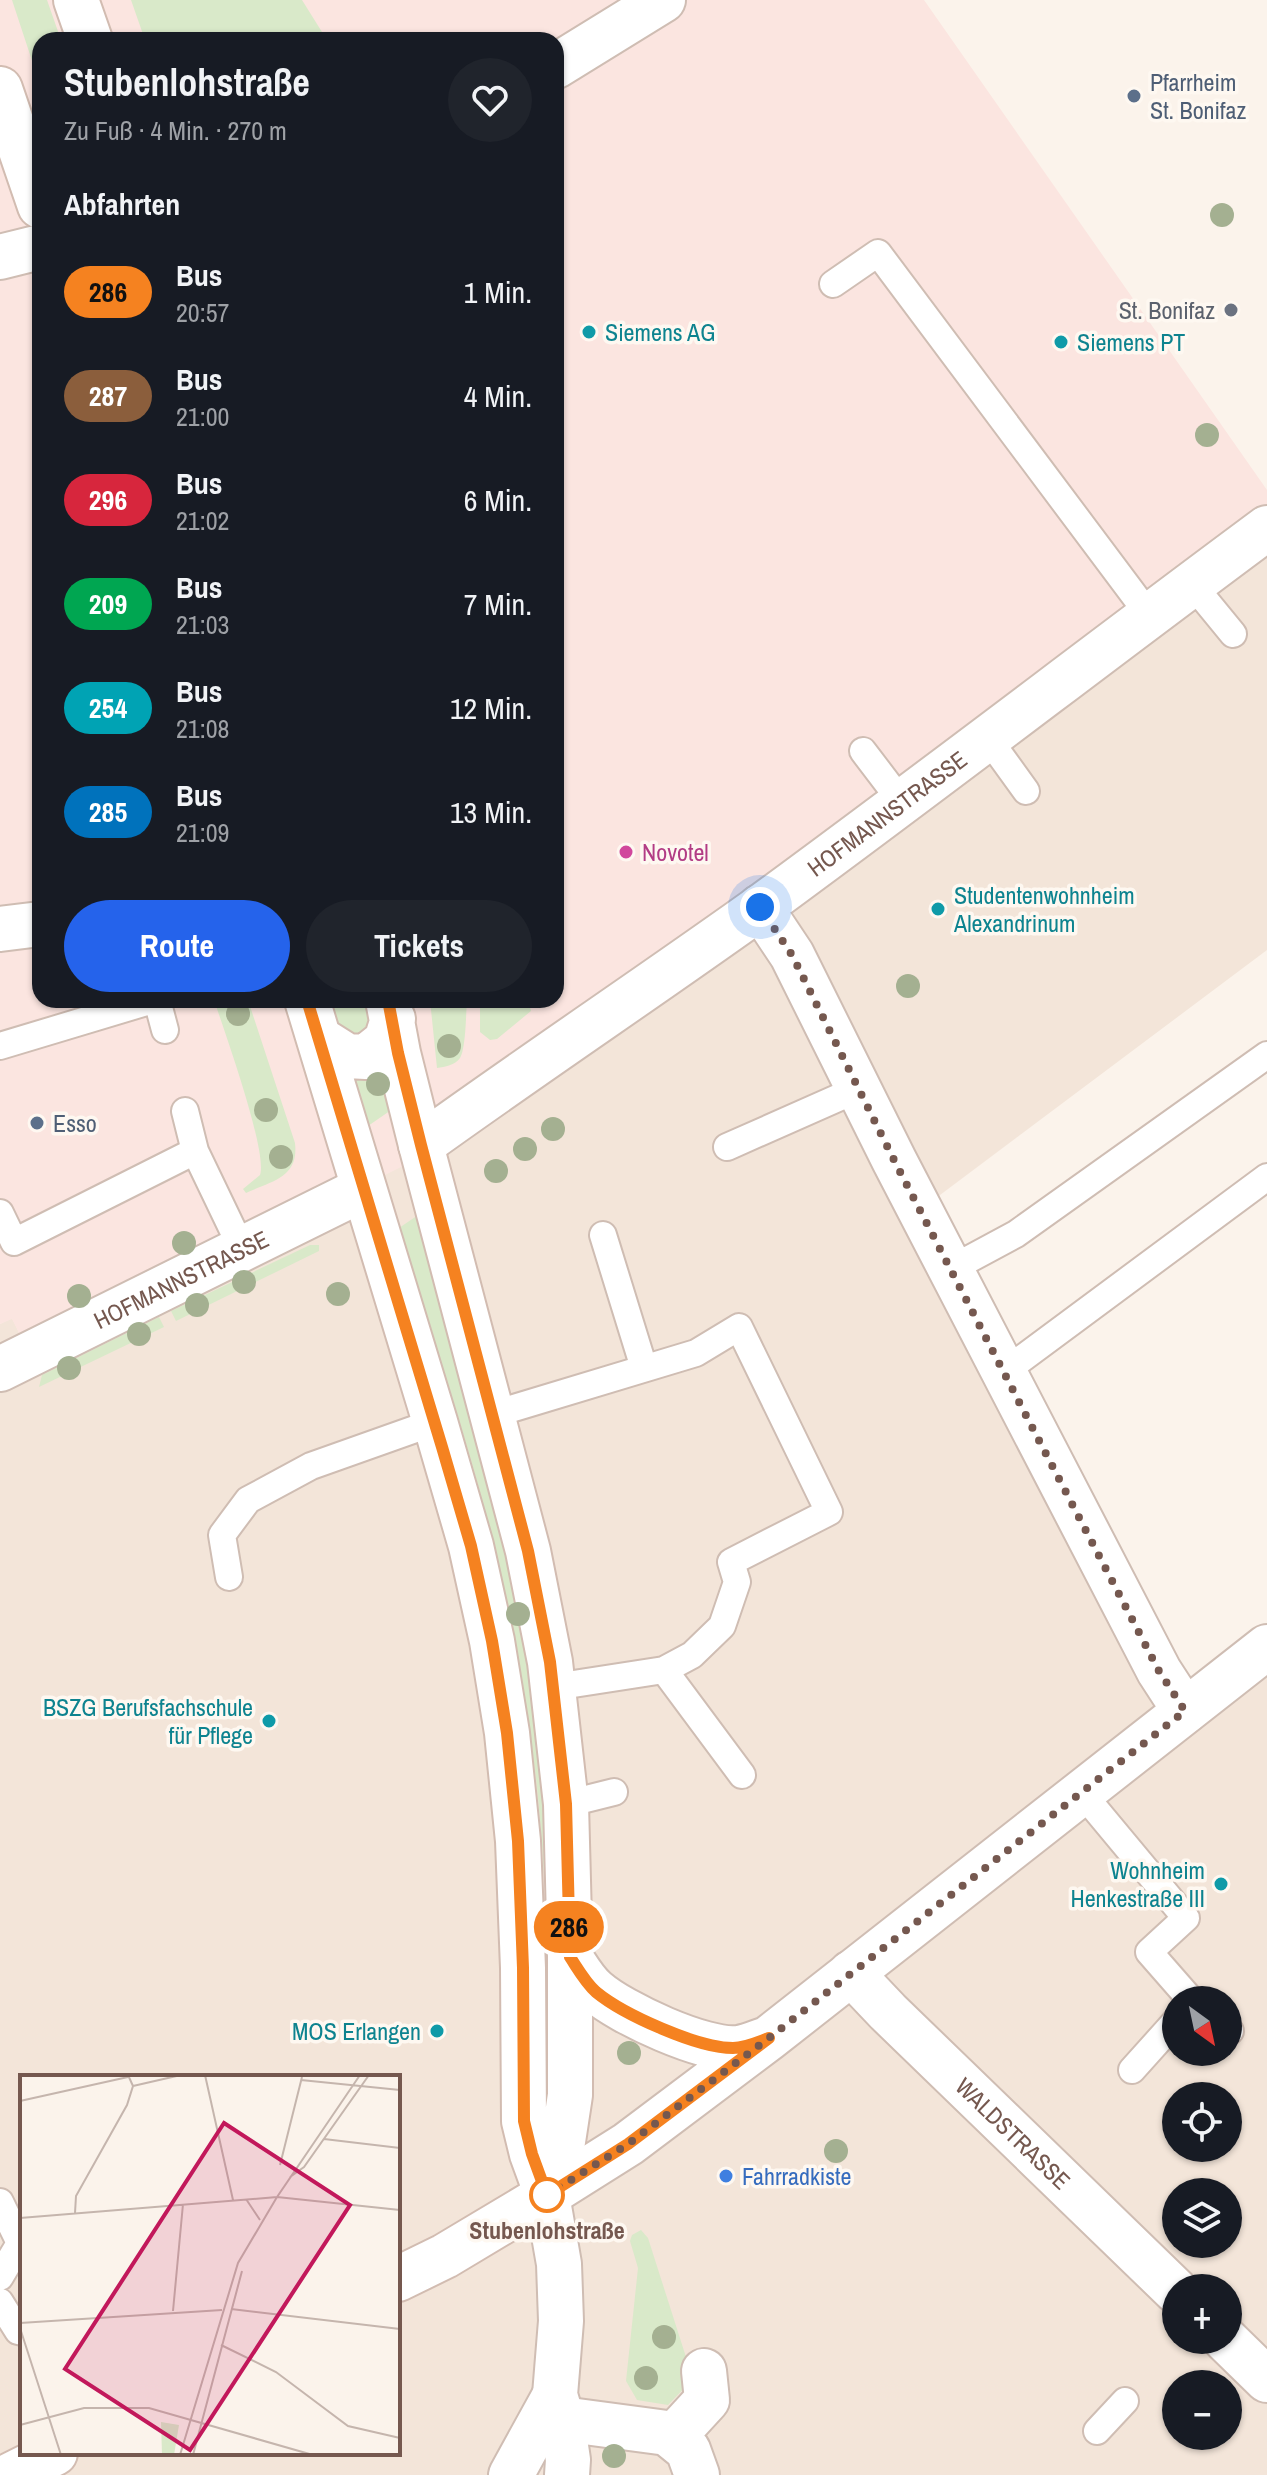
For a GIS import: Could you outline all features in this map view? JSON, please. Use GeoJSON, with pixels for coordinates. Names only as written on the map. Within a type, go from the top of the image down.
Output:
{"type":"FeatureCollection","features":[{"type":"Feature","properties":{"kind":"street"},"geometry":{"type":"LineString","coordinates":[[76,0],[87,32]]}},
{"type":"Feature","properties":{"kind":"street"},"geometry":{"type":"LineString","coordinates":[[564,61],[663,0]]}},
{"type":"Feature","properties":{"kind":"street"},"geometry":{"type":"LineString","coordinates":[[0,89],[32,183]]}},
{"type":"Feature","properties":{"kind":"street"},"geometry":{"type":"LineString","coordinates":[[0,257],[32,249]]}},
{"type":"Feature","properties":{"kind":"street","name":"HOFMANNSTRASSE"},"geometry":{"type":"LineString","coordinates":[[421,1145],[760,907],[1267,528]]}},
{"type":"Feature","properties":{"kind":"street"},"geometry":{"type":"LineString","coordinates":[[760,907],[792,955],[1159,1671],[1185,1711]]}},
{"type":"Feature","properties":{"kind":"street"},"geometry":{"type":"LineString","coordinates":[[0,929],[32,925]]}},
{"type":"Feature","properties":{"kind":"street"},"geometry":{"type":"LineString","coordinates":[[391,1009],[398,1053],[421,1145],[528,1551],[554,1687],[566,1804],[570,2095],[562,2148],[547,2195]]}},
{"type":"Feature","properties":{"kind":"street"},"geometry":{"type":"LineString","coordinates":[[314,1020],[347,1056],[366,1057],[386,1041],[391,1009]]}},
{"type":"Feature","properties":{"kind":"street"},"geometry":{"type":"LineString","coordinates":[[314,1020],[471,1546],[492,1641],[507,1733],[518,1841],[524,2121],[547,2195],[559,2264],[558,2407],[568,2460],[567,2475]]}},
{"type":"Feature","properties":{"kind":"street","name":"HOFMANNSTRASSE"},"geometry":{"type":"LineString","coordinates":[[0,1369],[363,1189]]}},
{"type":"Feature","properties":{"kind":"street"},"geometry":{"type":"LineString","coordinates":[[400,2278],[445,2256],[628,2144],[769,2038],[1267,1647]]}},
{"type":"Feature","properties":{"kind":"street"},"geometry":{"type":"LineString","coordinates":[[570,1957],[596,1991],[645,2021],[719,2047],[737,2048],[769,2038]]}},
{"type":"Feature","properties":{"kind":"street","name":"WALDSTRASSE"},"geometry":{"type":"LineString","coordinates":[[851,1973],[1162,2277]]}},
{"type":"Feature","properties":{"kind":"street"},"geometry":{"type":"LineString","coordinates":[[1240,2354],[1267,2380]]}},
{"type":"Feature","properties":{"kind":"street"},"geometry":{"type":"LineString","coordinates":[[673,2437],[707,2400],[704,2371]]}},
{"type":"Feature","properties":{"kind":"street"},"geometry":{"type":"LineString","coordinates":[[558,2407],[667,2433],[688,2450],[697,2475]]}},
{"type":"Feature","properties":{"kind":"street"},"geometry":{"type":"LineString","coordinates":[[511,2475],[558,2407]]}},
{"type":"Feature","properties":{"kind":"street"},"geometry":{"type":"LineString","coordinates":[[11,2475],[51,2455]]}},
{"type":"Feature","properties":{"kind":"lane"},"geometry":{"type":"LineString","coordinates":[[833,284],[878,253],[1149,615]]}},
{"type":"Feature","properties":{"kind":"lane"},"geometry":{"type":"LineString","coordinates":[[1192,584],[1233,634]]}},
{"type":"Feature","properties":{"kind":"lane"},"geometry":{"type":"LineString","coordinates":[[987,737],[1026,791]]}},
{"type":"Feature","properties":{"kind":"lane"},"geometry":{"type":"LineString","coordinates":[[863,751],[901,801]]}},
{"type":"Feature","properties":{"kind":"lane"},"geometry":{"type":"LineString","coordinates":[[0,1046],[128,1008]]}},
{"type":"Feature","properties":{"kind":"lane"},"geometry":{"type":"LineString","coordinates":[[158,1008],[165,1030]]}},
{"type":"Feature","properties":{"kind":"lane"},"geometry":{"type":"LineString","coordinates":[[951,1269],[1016,1234],[1267,1055]]}},
{"type":"Feature","properties":{"kind":"lane"},"geometry":{"type":"LineString","coordinates":[[727,1147],[858,1089]]}},
{"type":"Feature","properties":{"kind":"lane"},"geometry":{"type":"LineString","coordinates":[[185,1111],[195,1151],[242,1249]]}},
{"type":"Feature","properties":{"kind":"lane"},"geometry":{"type":"LineString","coordinates":[[0,1213],[14,1242],[195,1151]]}},
{"type":"Feature","properties":{"kind":"lane"},"geometry":{"type":"LineString","coordinates":[[1004,1372],[1267,1177]]}},
{"type":"Feature","properties":{"kind":"lane"},"geometry":{"type":"LineString","coordinates":[[603,1235],[644,1368]]}},
{"type":"Feature","properties":{"kind":"lane"},"geometry":{"type":"LineString","coordinates":[[494,1414],[696,1353],[739,1327],[829,1512],[731,1562],[737,1582],[722,1626],[692,1655],[664,1670],[554,1687]]}},
{"type":"Feature","properties":{"kind":"lane"},"geometry":{"type":"LineString","coordinates":[[229,1577],[222,1535],[248,1500],[311,1466],[435,1422]]}},
{"type":"Feature","properties":{"kind":"lane"},"geometry":{"type":"LineString","coordinates":[[664,1670],[742,1775]]}},
{"type":"Feature","properties":{"kind":"lane"},"geometry":{"type":"LineString","coordinates":[[566,1804],[614,1792]]}},
{"type":"Feature","properties":{"kind":"lane"},"geometry":{"type":"LineString","coordinates":[[1082,1793],[1186,1918],[1149,1952],[1179,1986]]}},
{"type":"Feature","properties":{"kind":"lane"},"geometry":{"type":"LineString","coordinates":[[1132,2070],[1162,2037]]}},
{"type":"Feature","properties":{"kind":"lane"},"geometry":{"type":"LineString","coordinates":[[0,2202],[20,2243],[0,2277]]}},
{"type":"Feature","properties":{"kind":"lane"},"geometry":{"type":"LineString","coordinates":[[0,2302],[20,2332]]}},
{"type":"Feature","properties":{"kind":"lane"},"geometry":{"type":"LineString","coordinates":[[1097,2431],[1125,2401]]}},
{"type":"Feature","properties":{"kind":"shaded area"},"geometry":{"type":"Polygon","coordinates":[[[0,0],[924,0],[1267,490],[1267,531],[429,1153],[29,1353],[12,1319],[0,1324],[0,0]]]}},
{"type":"Feature","properties":{"kind":"shaded area"},"geometry":{"type":"Polygon","coordinates":[[[1267,531],[1267,950],[924,1207],[1187,1703],[1267,1642],[1267,2475],[0,2475],[0,1324],[12,1318],[29,1353],[549,1008],[564,1008],[564,998],[1267,531]]]}},
{"type":"Feature","properties":{"kind":"green space"},"geometry":{"type":"Polygon","coordinates":[[[12,0],[47,0],[58,32],[32,32],[32,61],[12,0]]]}},
{"type":"Feature","properties":{"kind":"green space"},"geometry":{"type":"Polygon","coordinates":[[[131,0],[302,0],[322,32],[142,32],[131,0]]]}},
{"type":"Feature","properties":{"kind":"green space"},"geometry":{"type":"Polygon","coordinates":[[[217,1008],[251,1008],[295,1143],[293,1164],[288,1171],[282,1177],[246,1193],[243,1189],[260,1175],[261,1162],[244,1090],[217,1008]]]}},
{"type":"Feature","properties":{"kind":"green space"},"geometry":{"type":"Polygon","coordinates":[[[332,1008],[370,1008],[378,1033],[343,1042],[332,1008]]]}},
{"type":"Feature","properties":{"kind":"green space"},"geometry":{"type":"Polygon","coordinates":[[[431,1008],[467,1008],[465,1039],[460,1058],[453,1064],[437,1068],[431,1008]]]}},
{"type":"Feature","properties":{"kind":"green space"},"geometry":{"type":"Polygon","coordinates":[[[480,1008],[530,1008],[531,1011],[497,1039],[490,1040],[480,1032],[480,1008]]]}},
{"type":"Feature","properties":{"kind":"green space"},"geometry":{"type":"Polygon","coordinates":[[[385,1060],[397,1106],[368,1126],[351,1070],[385,1060]]]}},
{"type":"Feature","properties":{"kind":"green space"},"geometry":{"type":"Polygon","coordinates":[[[427,1209],[515,1546],[556,1875],[544,1876],[528,1713],[496,1553],[462,1430],[399,1228],[427,1209]]]}},
{"type":"Feature","properties":{"kind":"green space"},"geometry":{"type":"Polygon","coordinates":[[[310,1245],[319,1245],[319,1251],[176,1321],[171,1311],[310,1245]]]}},
{"type":"Feature","properties":{"kind":"green space"},"geometry":{"type":"Polygon","coordinates":[[[159,1317],[164,1327],[39,1387],[42,1375],[159,1317]]]}},
{"type":"Feature","properties":{"kind":"green space"},"geometry":{"type":"Polygon","coordinates":[[[641,2230],[648,2238],[693,2379],[668,2405],[637,2400],[626,2381],[638,2268],[630,2241],[632,2235],[641,2230]]]}},
{"type":"Feature","properties":{"kind":"bus line","name":"286"},"geometry":{"type":"LineString","coordinates":[[309,1008],[471,1546],[492,1641],[507,1733],[518,1841],[524,2121],[547,2195],[610,2157],[769,2038],[737,2048],[719,2047],[645,2021],[596,1991],[570,1957],[566,1804],[550,1662],[528,1551],[421,1145],[390,1008]]}},
{"type":"Feature","properties":{"kind":"place","name":"Pfarrheim St. Bonifaz"},"geometry":{"type":"Point","coordinates":[1134,96]}},
{"type":"Feature","properties":{"kind":"place","name":"St. Bonifaz"},"geometry":{"type":"Point","coordinates":[1231,310]}},
{"type":"Feature","properties":{"kind":"place","name":"Siemens AG"},"geometry":{"type":"Point","coordinates":[589,332]}},
{"type":"Feature","properties":{"kind":"place","name":"Siemens PT"},"geometry":{"type":"Point","coordinates":[1061,342]}},
{"type":"Feature","properties":{"kind":"place","name":"Novotel"},"geometry":{"type":"Point","coordinates":[626,852]}},
{"type":"Feature","properties":{"kind":"place","name":"Studentenwohnheim Alexandrinum"},"geometry":{"type":"Point","coordinates":[938,909]}},
{"type":"Feature","properties":{"kind":"place","name":"Esso"},"geometry":{"type":"Point","coordinates":[37,1123]}},
{"type":"Feature","properties":{"kind":"place","name":"BSZG Berufsfachschule für Pflege"},"geometry":{"type":"Point","coordinates":[269,1721]}},
{"type":"Feature","properties":{"kind":"place","name":"Wohnheim Henkestraße III"},"geometry":{"type":"Point","coordinates":[1221,1884]}},
{"type":"Feature","properties":{"kind":"place","name":"MOS Erlangen"},"geometry":{"type":"Point","coordinates":[437,2031]}},
{"type":"Feature","properties":{"kind":"place","name":"Fahrradkiste"},"geometry":{"type":"Point","coordinates":[726,2176]}},
{"type":"Feature","properties":{"kind":"place","name":"Stubenlohstraße"},"geometry":{"type":"Point","coordinates":[547,2195]}},
{"type":"Feature","properties":{"kind":"route"},"geometry":{"type":"LineString","coordinates":[[547,2195],[610,2157],[673,2111],[1185,1711],[1159,1671],[1032,1427],[792,955],[760,907]]}}]}
